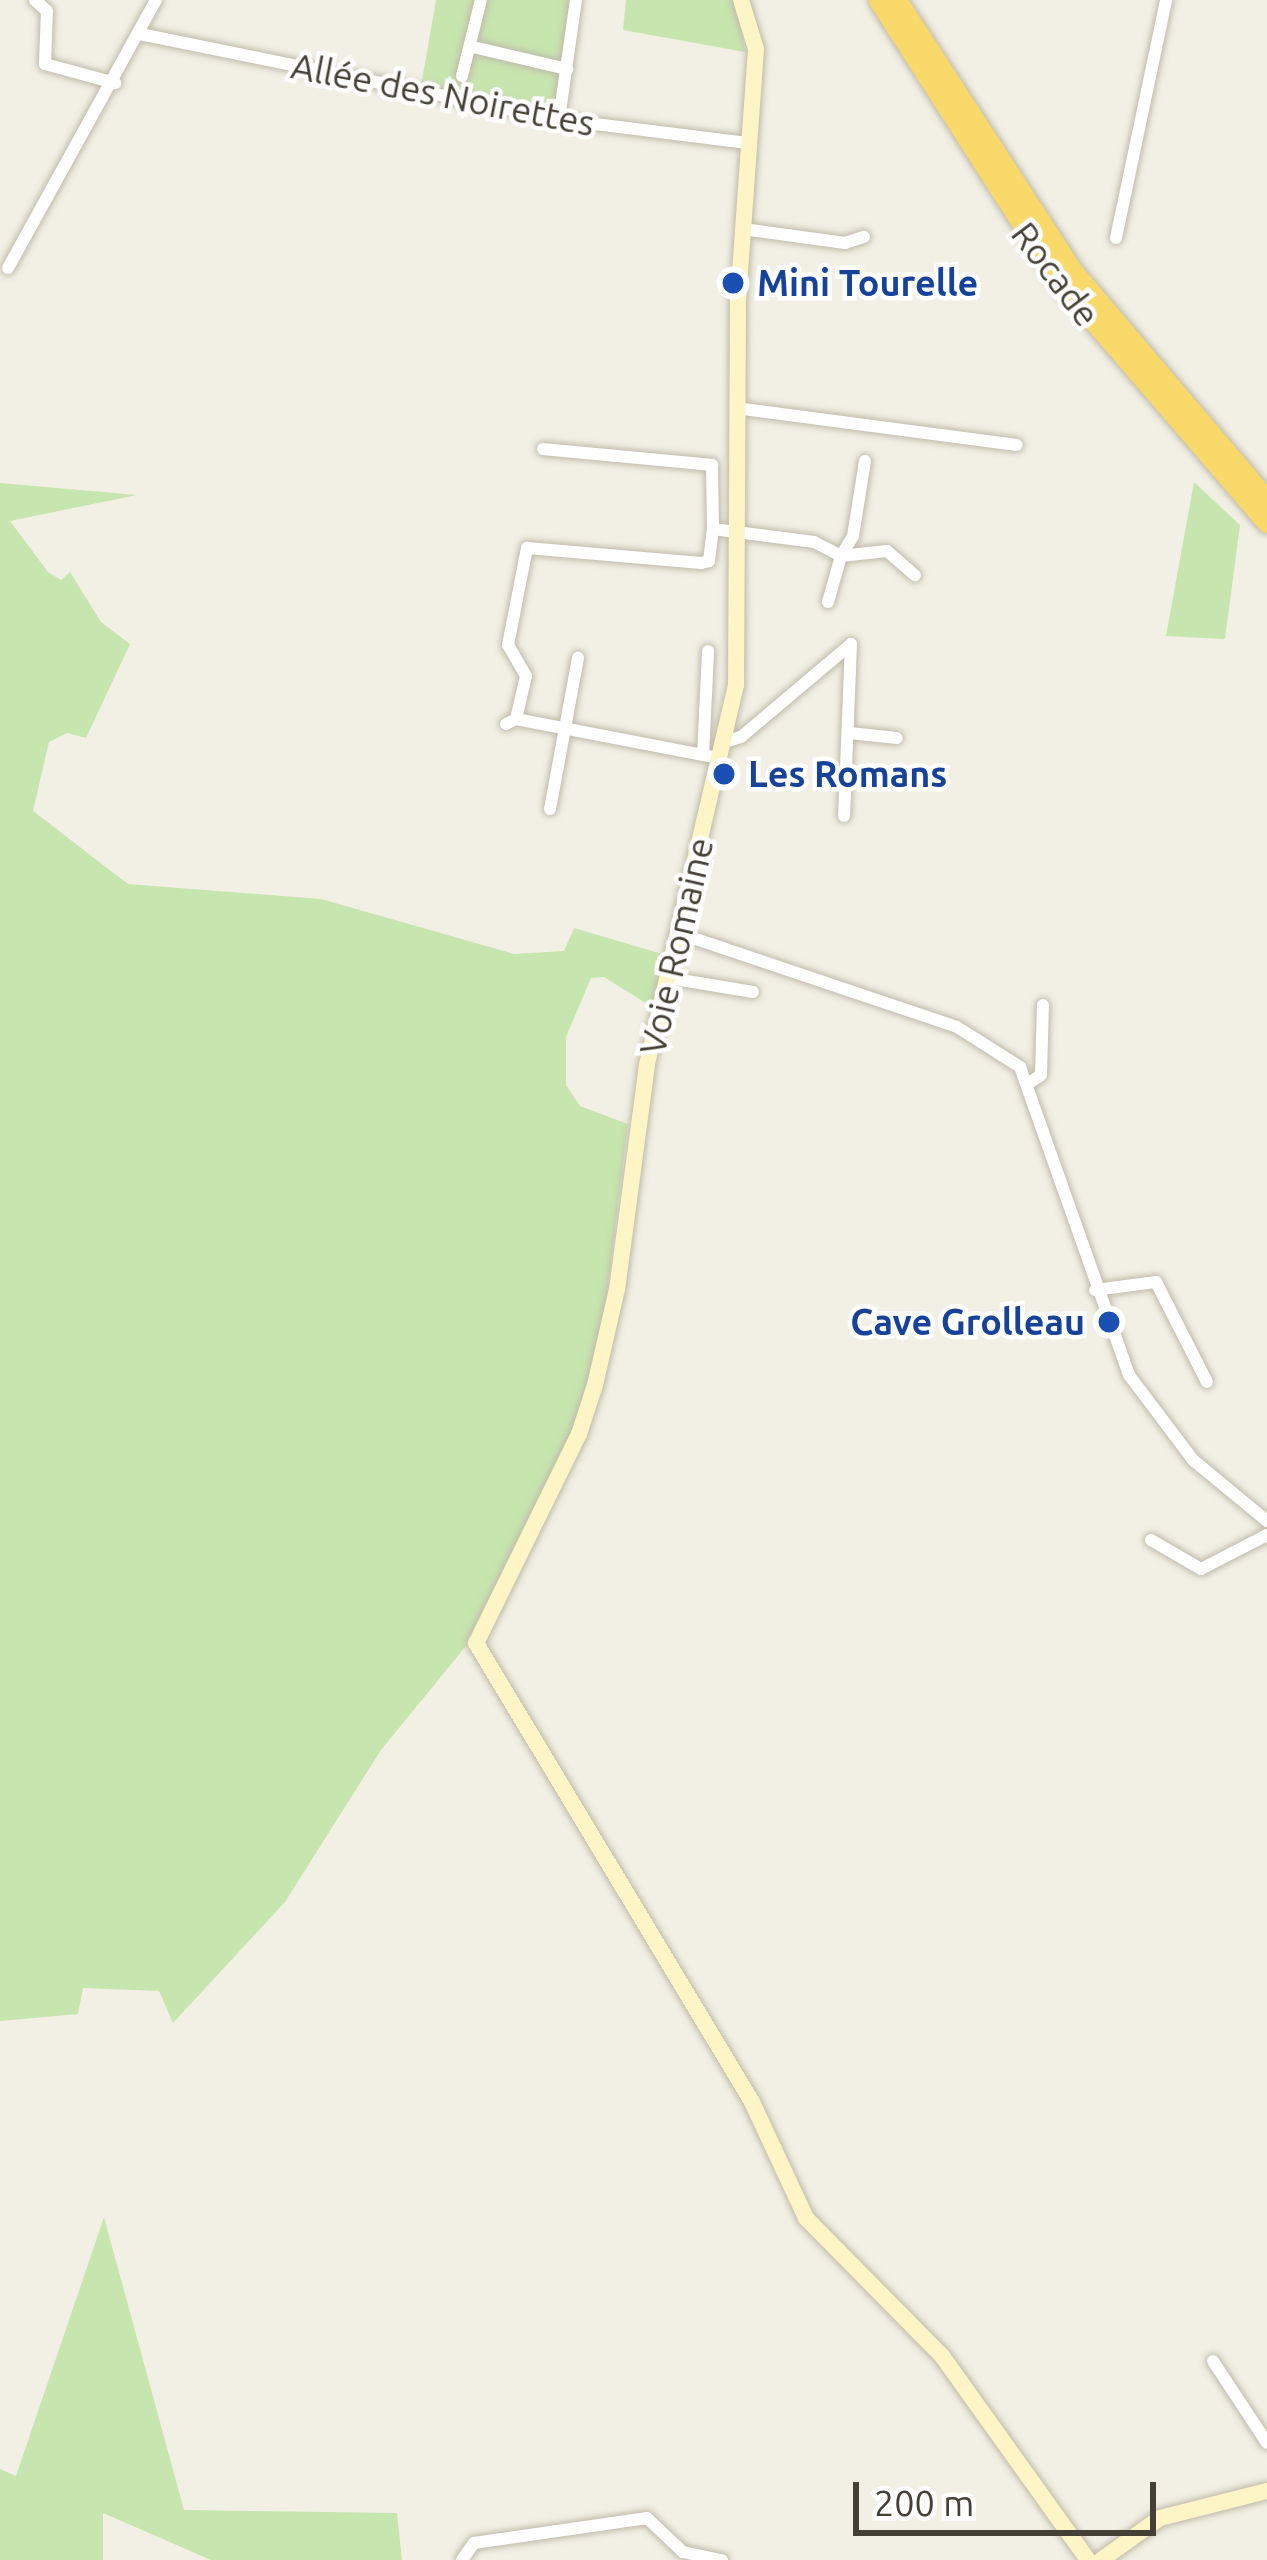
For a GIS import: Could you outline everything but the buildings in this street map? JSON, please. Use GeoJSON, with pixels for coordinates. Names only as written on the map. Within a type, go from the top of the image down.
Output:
{"type":"FeatureCollection","features":[{"type":"Feature","properties":{"kind":"highway"},"geometry":{"type":"LineString","coordinates":[[866,0],[935,82],[1086,291],[1267,501]]}},
{"type":"Feature","properties":{"kind":"highway","name":"Rocade"},"geometry":{"type":"LineString","coordinates":[[879,0],[1090,321],[1267,522]]}},
{"type":"Feature","properties":{"kind":"highway"},"geometry":{"type":"LineString","coordinates":[[896,0],[935,82]]}},
{"type":"Feature","properties":{"kind":"highway"},"geometry":{"type":"LineString","coordinates":[[910,0],[935,82]]}},
{"type":"Feature","properties":{"kind":"street"},"geometry":{"type":"LineString","coordinates":[[35,0],[47,11],[45,64],[115,82]]}},
{"type":"Feature","properties":{"kind":"street"},"geometry":{"type":"LineString","coordinates":[[8,268],[115,82],[156,0]]}},
{"type":"Feature","properties":{"kind":"street"},"geometry":{"type":"LineString","coordinates":[[462,76],[473,47],[481,0]]}},
{"type":"Feature","properties":{"kind":"street"},"geometry":{"type":"LineString","coordinates":[[559,119],[576,0]]}},
{"type":"Feature","properties":{"kind":"street","name":"Voie Romaine"},"geometry":{"type":"LineString","coordinates":[[741,0],[756,49],[736,408],[722,528],[736,685],[714,752],[595,1385],[477,1648],[739,2079],[806,2218],[920,2330],[992,2421],[1088,2560]]}},
{"type":"Feature","properties":{"kind":"street"},"geometry":{"type":"LineString","coordinates":[[1116,238],[1166,0]]}},
{"type":"Feature","properties":{"kind":"street","name":"Allée des Noirettes"},"geometry":{"type":"LineString","coordinates":[[140,34],[559,119],[748,143]]}},
{"type":"Feature","properties":{"kind":"street"},"geometry":{"type":"LineString","coordinates":[[473,47],[567,69]]}},
{"type":"Feature","properties":{"kind":"street"},"geometry":{"type":"LineString","coordinates":[[743,229],[844,243],[864,237]]}},
{"type":"Feature","properties":{"kind":"street"},"geometry":{"type":"LineString","coordinates":[[736,408],[1017,445]]}},
{"type":"Feature","properties":{"kind":"street"},"geometry":{"type":"LineString","coordinates":[[543,449],[712,465],[722,528],[709,561],[701,562],[526,548],[508,645],[526,676],[511,722],[714,752],[741,737],[850,644],[844,816]]}},
{"type":"Feature","properties":{"kind":"street"},"geometry":{"type":"LineString","coordinates":[[828,602],[841,556],[853,536],[866,460]]}},
{"type":"Feature","properties":{"kind":"street"},"geometry":{"type":"LineString","coordinates":[[722,528],[814,542],[841,556],[887,551],[915,575]]}},
{"type":"Feature","properties":{"kind":"street"},"geometry":{"type":"LineString","coordinates":[[708,651],[714,752]]}},
{"type":"Feature","properties":{"kind":"street"},"geometry":{"type":"LineString","coordinates":[[550,809],[578,658]]}},
{"type":"Feature","properties":{"kind":"street"},"geometry":{"type":"LineString","coordinates":[[850,734],[897,738]]}},
{"type":"Feature","properties":{"kind":"street"},"geometry":{"type":"LineString","coordinates":[[681,934],[985,1039],[1029,1083],[1112,1342],[1152,1411],[1193,1460],[1267,1521]]}},
{"type":"Feature","properties":{"kind":"street"},"geometry":{"type":"LineString","coordinates":[[669,978],[753,992]]}},
{"type":"Feature","properties":{"kind":"street"},"geometry":{"type":"LineString","coordinates":[[1029,1083],[1041,1076],[1043,1005]]}},
{"type":"Feature","properties":{"kind":"street"},"geometry":{"type":"LineString","coordinates":[[1095,1290],[1156,1282],[1207,1382]]}},
{"type":"Feature","properties":{"kind":"street"},"geometry":{"type":"LineString","coordinates":[[1151,1540],[1201,1569],[1267,1535]]}},
{"type":"Feature","properties":{"kind":"street"},"geometry":{"type":"LineString","coordinates":[[1213,2361],[1267,2443]]}},
{"type":"Feature","properties":{"kind":"street"},"geometry":{"type":"LineString","coordinates":[[1101,2560],[1160,2518],[1267,2491]]}},
{"type":"Feature","properties":{"kind":"street"},"geometry":{"type":"LineString","coordinates":[[462,2560],[473,2543],[647,2518],[683,2552],[722,2560]]}},
{"type":"Feature","properties":{"kind":"green space"},"geometry":{"type":"Polygon","coordinates":[[[436,0],[581,0],[564,117],[421,86],[436,0]]]}},
{"type":"Feature","properties":{"kind":"green space"},"geometry":{"type":"Polygon","coordinates":[[[626,0],[736,0],[745,52],[623,30],[626,0]]]}},
{"type":"Feature","properties":{"kind":"green space"},"geometry":{"type":"Polygon","coordinates":[[[1194,482],[1240,525],[1225,639],[1166,636],[1194,482]]]}},
{"type":"Feature","properties":{"kind":"green space"},"geometry":{"type":"Polygon","coordinates":[[[0,483],[137,495],[10,521],[48,572],[61,580],[70,572],[101,622],[130,644],[86,738],[67,733],[49,742],[33,811],[128,884],[321,899],[514,954],[564,951],[574,928],[666,955],[652,1007],[604,977],[591,978],[566,1037],[566,1085],[580,1106],[628,1124],[606,1302],[585,1397],[559,1464],[466,1646],[381,1750],[285,1902],[173,2023],[159,1991],[83,1988],[78,2014],[0,2021],[0,483]]]}},
{"type":"Feature","properties":{"kind":"green space"},"geometry":{"type":"Polygon","coordinates":[[[104,2217],[184,2510],[397,2513],[402,2560],[211,2560],[103,2513],[103,2560],[0,2560],[0,2469],[16,2476],[104,2217]]]}},
{"type":"Feature","properties":{"kind":"place","name":"Mini Tourelle"},"geometry":{"type":"Point","coordinates":[733,283]}},
{"type":"Feature","properties":{"kind":"place","name":"Les Romans"},"geometry":{"type":"Point","coordinates":[724,774]}},
{"type":"Feature","properties":{"kind":"place","name":"Cave Grolleau"},"geometry":{"type":"Point","coordinates":[1109,1322]}}]}
